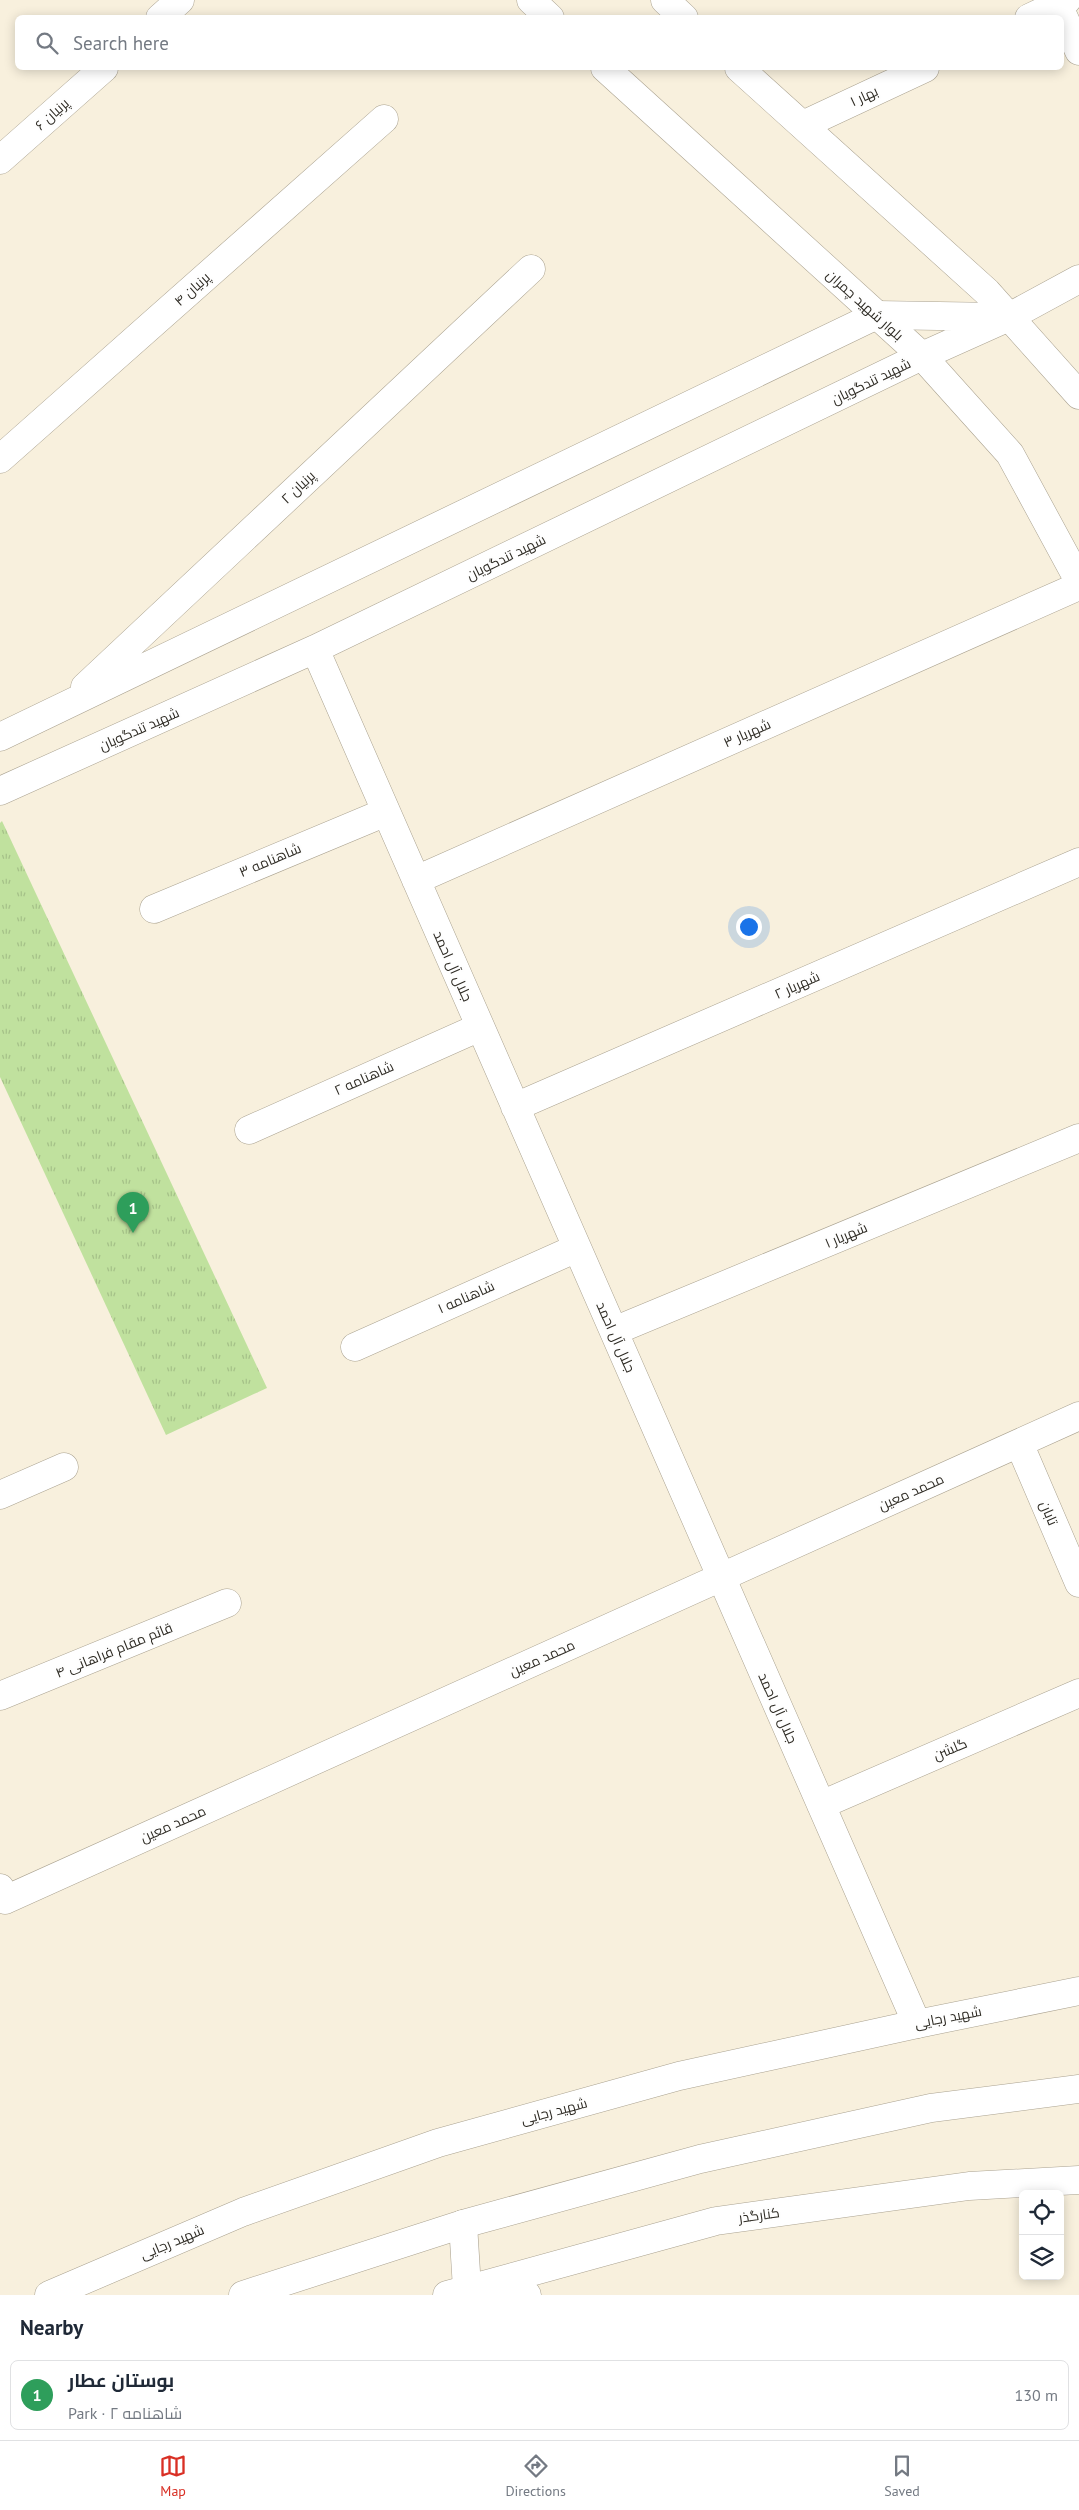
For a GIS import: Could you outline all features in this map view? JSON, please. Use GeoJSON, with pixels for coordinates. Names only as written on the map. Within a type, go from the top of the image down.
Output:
{"type":"FeatureCollection","features":[{"type":"Feature","properties":{"kind":"street"},"geometry":{"type":"LineString","coordinates":[[163,15],[180,0]]}},
{"type":"Feature","properties":{"kind":"street"},"geometry":{"type":"LineString","coordinates":[[531,0],[547,15]]}},
{"type":"Feature","properties":{"kind":"street"},"geometry":{"type":"LineString","coordinates":[[665,0],[681,15]]}},
{"type":"Feature","properties":{"kind":"street"},"geometry":{"type":"LineString","coordinates":[[1034,15],[1060,1],[1079,52]]}},
{"type":"Feature","properties":{"kind":"street","name":"پرنیان ۶"},"geometry":{"type":"LineString","coordinates":[[0,160],[102,70]]}},
{"type":"Feature","properties":{"kind":"street","name":"بلوار شهید چمران"},"geometry":{"type":"LineString","coordinates":[[607,70],[922,356],[1010,454],[1079,581]]}},
{"type":"Feature","properties":{"kind":"street"},"geometry":{"type":"LineString","coordinates":[[741,70],[987,292],[1079,395]]}},
{"type":"Feature","properties":{"kind":"street","name":"بهار ۱"},"geometry":{"type":"LineString","coordinates":[[803,126],[920,70]]}},
{"type":"Feature","properties":{"kind":"street","name":"پرنیان ۴"},"geometry":{"type":"LineString","coordinates":[[0,459],[384,119]]}},
{"type":"Feature","properties":{"kind":"street","name":"پرنیان ۲"},"geometry":{"type":"LineString","coordinates":[[65,706],[531,269]]}},
{"type":"Feature","properties":{"kind":"street","name":"شهید تندگویان"},"geometry":{"type":"LineString","coordinates":[[0,792],[315,650],[922,356],[1009,317],[1079,279]]}},
{"type":"Feature","properties":{"kind":"street","name":"شهید تندگویان"},"geometry":{"type":"LineString","coordinates":[[0,737],[877,315],[1009,317]]}},
{"type":"Feature","properties":{"kind":"street","name":"شهریار ۳"},"geometry":{"type":"LineString","coordinates":[[416,880],[1079,586]]}},
{"type":"Feature","properties":{"kind":"street","name":"جلال آل احمد"},"geometry":{"type":"LineString","coordinates":[[315,650],[917,2024]]}},
{"type":"Feature","properties":{"kind":"street","name":"شاهنامه ۳"},"geometry":{"type":"LineString","coordinates":[[154,909],[386,812]]}},
{"type":"Feature","properties":{"kind":"street","name":"شهریار ۲"},"geometry":{"type":"LineString","coordinates":[[515,1107],[1079,862]]}},
{"type":"Feature","properties":{"kind":"street","name":"شاهنامه ۲"},"geometry":{"type":"LineString","coordinates":[[248,1130],[480,1027]]}},
{"type":"Feature","properties":{"kind":"street","name":"شهریار ۱"},"geometry":{"type":"LineString","coordinates":[[614,1331],[1079,1138]]}},
{"type":"Feature","properties":{"kind":"street","name":"شاهنامه ۱"},"geometry":{"type":"LineString","coordinates":[[355,1347],[577,1248]]}},
{"type":"Feature","properties":{"kind":"street","name":"محمد معین"},"geometry":{"type":"LineString","coordinates":[[3,1894],[722,1577],[1079,1416]]}},
{"type":"Feature","properties":{"kind":"street","name":"تابان"},"geometry":{"type":"LineString","coordinates":[[1019,1443],[1079,1582]]}},
{"type":"Feature","properties":{"kind":"street"},"geometry":{"type":"LineString","coordinates":[[0,1495],[64,1467]]}},
{"type":"Feature","properties":{"kind":"street","name":"قائم مقام فراهانی ۴"},"geometry":{"type":"LineString","coordinates":[[0,1696],[227,1603]]}},
{"type":"Feature","properties":{"kind":"street","name":"گلشن"},"geometry":{"type":"LineString","coordinates":[[821,1805],[1079,1694]]}},
{"type":"Feature","properties":{"kind":"street","name":"شهید رجایی"},"geometry":{"type":"LineString","coordinates":[[49,2295],[243,2212],[438,2143],[679,2076],[1079,1991]]}},
{"type":"Feature","properties":{"kind":"street"},"geometry":{"type":"LineString","coordinates":[[242,2295],[463,2224],[700,2159],[931,2108],[1079,2089]]}},
{"type":"Feature","properties":{"kind":"street","name":"کنارگذر"},"geometry":{"type":"LineString","coordinates":[[460,2293],[716,2222],[969,2186],[1079,2180]]}},
{"type":"Feature","properties":{"kind":"street"},"geometry":{"type":"LineString","coordinates":[[463,2224],[460,2293],[527,2295]]}},
{"type":"Feature","properties":{"kind":"green space"},"geometry":{"type":"Polygon","coordinates":[[[2,821],[267,1388],[166,1435],[0,1077],[0,823],[2,821]]]}},
{"type":"Feature","properties":{"kind":"place","name":"بوستان عطار"},"geometry":{"type":"Point","coordinates":[133,1233]}}]}
